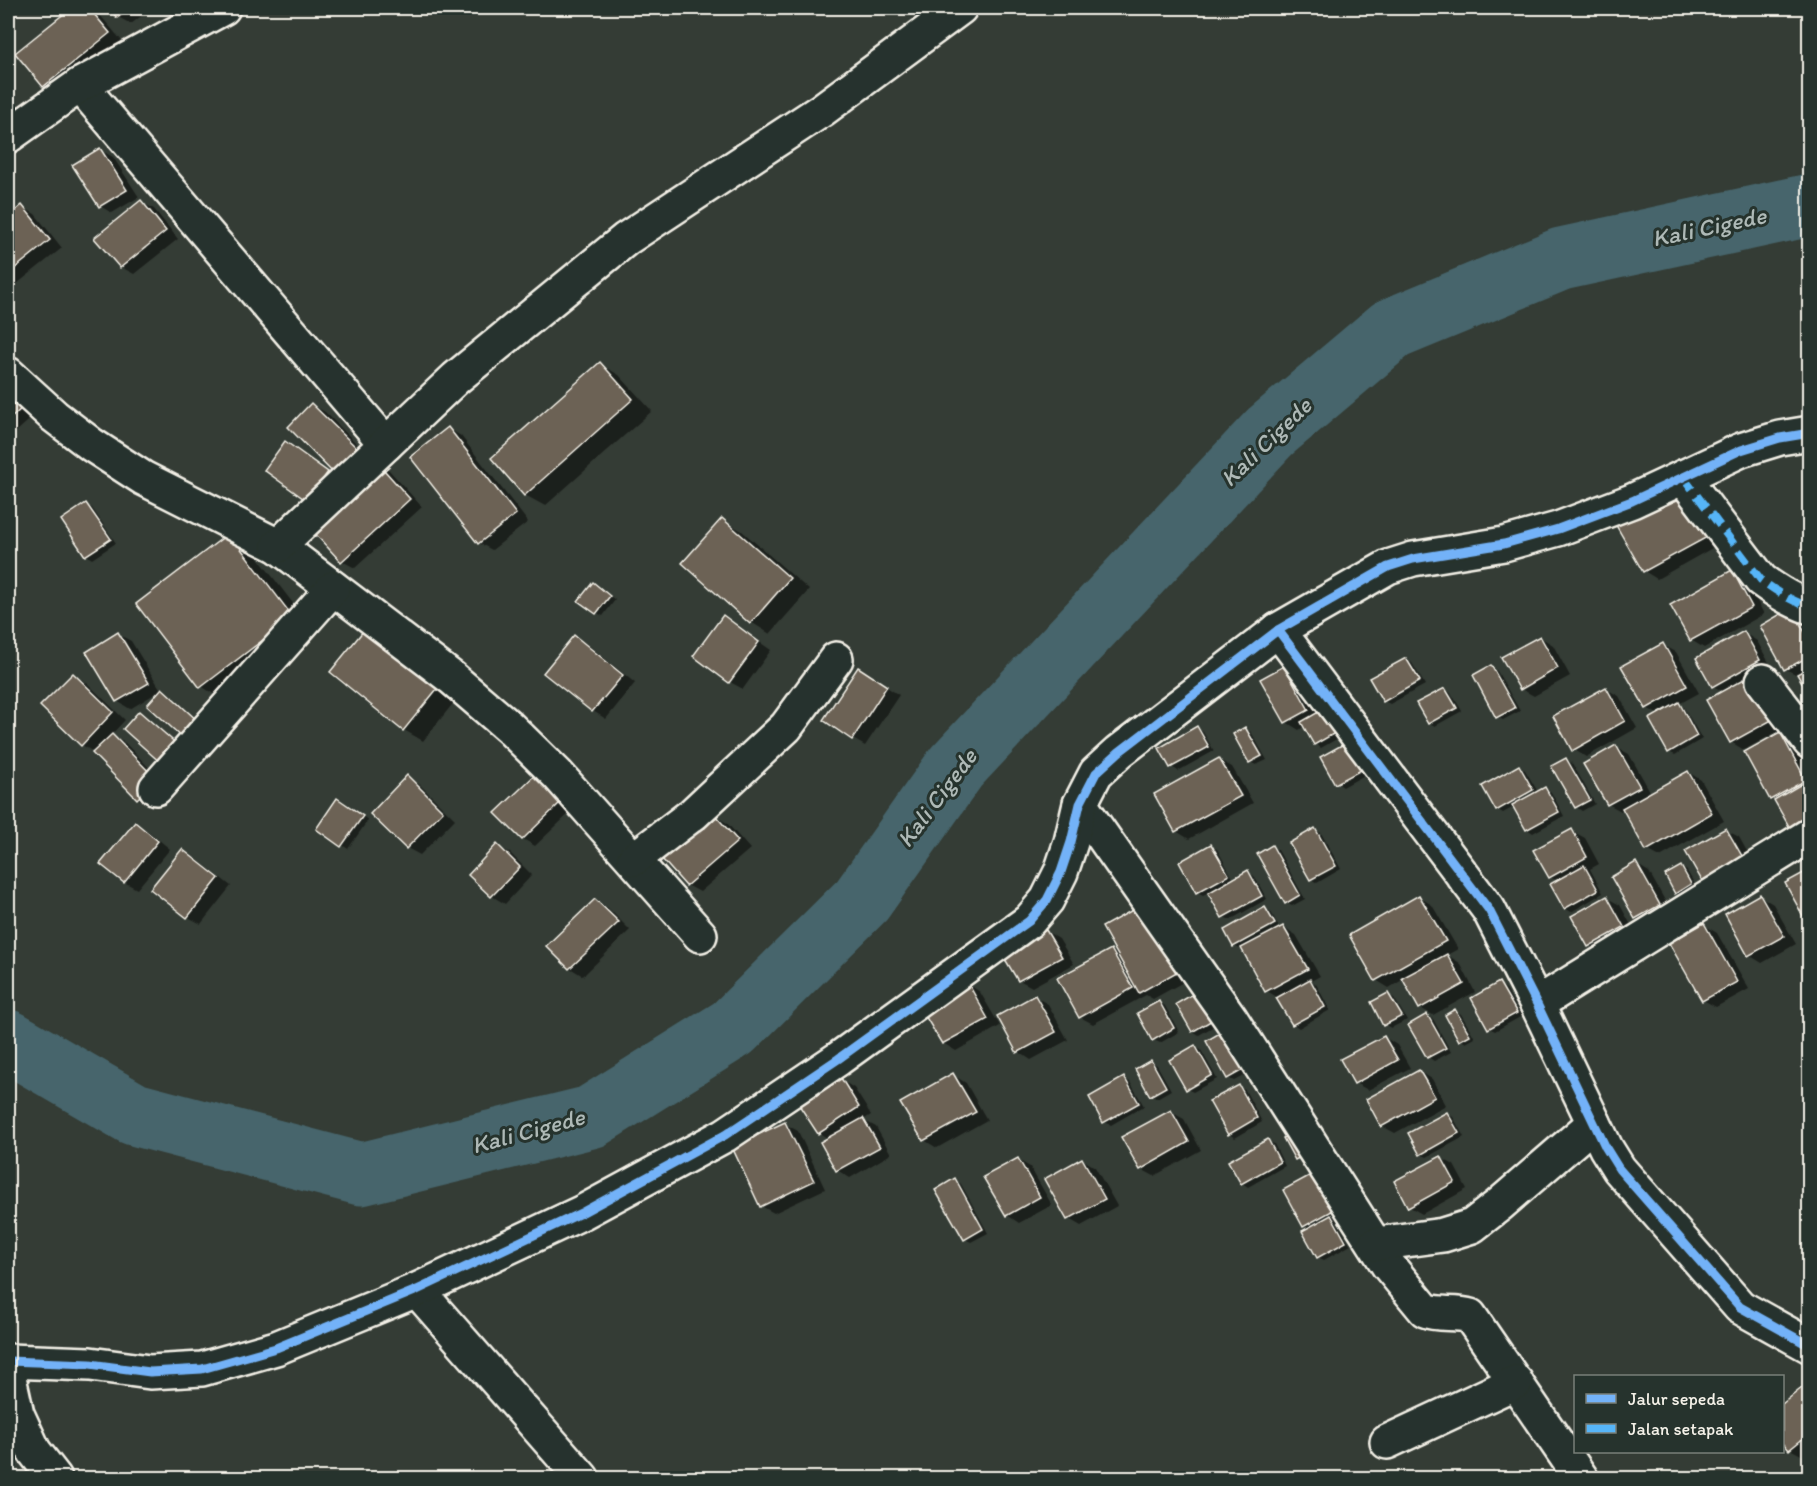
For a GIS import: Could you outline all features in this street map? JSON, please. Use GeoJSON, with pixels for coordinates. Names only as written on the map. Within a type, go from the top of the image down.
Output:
{"type":"FeatureCollection","features":[{"type":"Feature","properties":{"kind":"street"},"geometry":{"type":"LineString","coordinates":[[8,136],[80,85],[223,8]]}},
{"type":"Feature","properties":{"kind":"street"},"geometry":{"type":"LineString","coordinates":[[278,546],[456,378],[626,240],[822,110],[960,8]]}},
{"type":"Feature","properties":{"kind":"street"},"geometry":{"type":"LineString","coordinates":[[80,85],[386,444]]}},
{"type":"Feature","properties":{"kind":"street"},"geometry":{"type":"LineString","coordinates":[[8,374],[54,416],[92,445],[143,478],[278,546],[452,678],[509,727],[558,775],[700,935]]}},
{"type":"Feature","properties":{"kind":"street"},"geometry":{"type":"LineString","coordinates":[[8,1361],[90,1364],[150,1372],[202,1369],[276,1348],[417,1290],[583,1212],[725,1135],[838,1059],[1029,921],[1047,900],[1061,872],[1080,804],[1096,773],[1119,752],[1278,630],[1388,567],[1413,559],[1504,544],[1558,529],[1632,501],[1741,450],[1780,438],[1809,433]]}},
{"type":"Feature","properties":{"kind":"street"},"geometry":{"type":"LineString","coordinates":[[1683,477],[1761,580],[1776,592],[1809,607]]}},
{"type":"Feature","properties":{"kind":"street"},"geometry":{"type":"LineString","coordinates":[[156,788],[333,588]]}},
{"type":"Feature","properties":{"kind":"street"},"geometry":{"type":"LineString","coordinates":[[1278,630],[1489,910],[1538,1004],[1606,1148],[1619,1169],[1724,1292],[1740,1307],[1809,1346]]}},
{"type":"Feature","properties":{"kind":"street"},"geometry":{"type":"LineString","coordinates":[[634,859],[693,814],[786,727],[836,658]]}},
{"type":"Feature","properties":{"kind":"street"},"geometry":{"type":"LineString","coordinates":[[1763,681],[1809,742]]}},
{"type":"Feature","properties":{"kind":"street"},"geometry":{"type":"LineString","coordinates":[[1080,804],[1231,1019],[1388,1265],[1425,1310],[1431,1313],[1462,1313],[1470,1316],[1581,1479]]}},
{"type":"Feature","properties":{"kind":"street"},"geometry":{"type":"LineString","coordinates":[[1538,1004],[1809,835]]}},
{"type":"Feature","properties":{"kind":"street"},"geometry":{"type":"LineString","coordinates":[[1376,1244],[1443,1235],[1472,1226],[1500,1205],[1594,1123]]}},
{"type":"Feature","properties":{"kind":"street"},"geometry":{"type":"LineString","coordinates":[[417,1290],[582,1479]]}},
{"type":"Feature","properties":{"kind":"street"},"geometry":{"type":"LineString","coordinates":[[8,1373],[17,1414],[34,1451],[56,1479]]}},
{"type":"Feature","properties":{"kind":"street"},"geometry":{"type":"LineString","coordinates":[[1387,1442],[1516,1382]]}},
{"type":"Feature","properties":{"kind":"building"},"geometry":{"type":"Polygon","coordinates":[[[71,8],[89,8],[110,33],[43,87],[15,53],[71,8]]]}},
{"type":"Feature","properties":{"kind":"building"},"geometry":{"type":"Polygon","coordinates":[[[109,8],[131,8],[117,18],[109,8]]]}},
{"type":"Feature","properties":{"kind":"building"},"geometry":{"type":"Polygon","coordinates":[[[100,148],[127,190],[99,207],[72,165],[100,148]]]}},
{"type":"Feature","properties":{"kind":"building"},"geometry":{"type":"Polygon","coordinates":[[[141,200],[166,231],[120,268],[94,238],[141,200]]]}},
{"type":"Feature","properties":{"kind":"building"},"geometry":{"type":"Polygon","coordinates":[[[22,205],[50,240],[8,274],[8,217],[22,205]]]}},
{"type":"Feature","properties":{"kind":"building"},"geometry":{"type":"Polygon","coordinates":[[[600,362],[633,399],[524,496],[491,458],[600,362]]]}},
{"type":"Feature","properties":{"kind":"building"},"geometry":{"type":"Polygon","coordinates":[[[8,387],[24,406],[8,421],[8,387]]]}},
{"type":"Feature","properties":{"kind":"building"},"geometry":{"type":"Polygon","coordinates":[[[311,403],[364,455],[340,480],[288,427],[311,403]]]}},
{"type":"Feature","properties":{"kind":"building"},"geometry":{"type":"Polygon","coordinates":[[[448,427],[516,514],[478,544],[410,457],[448,427]]]}},
{"type":"Feature","properties":{"kind":"building"},"geometry":{"type":"Polygon","coordinates":[[[285,441],[328,472],[307,501],[264,470],[285,441]]]}},
{"type":"Feature","properties":{"kind":"building"},"geometry":{"type":"Polygon","coordinates":[[[376,461],[410,499],[341,562],[307,525],[376,461]]]}},
{"type":"Feature","properties":{"kind":"building"},"geometry":{"type":"Polygon","coordinates":[[[1681,482],[1711,535],[1643,572],[1613,520],[1681,482]]]}},
{"type":"Feature","properties":{"kind":"building"},"geometry":{"type":"Polygon","coordinates":[[[86,503],[111,539],[85,556],[61,520],[86,503]]]}},
{"type":"Feature","properties":{"kind":"building"},"geometry":{"type":"Polygon","coordinates":[[[722,518],[790,578],[750,624],[682,563],[722,518]]]}},
{"type":"Feature","properties":{"kind":"building"},"geometry":{"type":"Polygon","coordinates":[[[229,533],[293,617],[200,688],[136,604],[229,533]]]}},
{"type":"Feature","properties":{"kind":"building"},"geometry":{"type":"Polygon","coordinates":[[[1732,570],[1752,607],[1690,641],[1670,605],[1732,570]]]}},
{"type":"Feature","properties":{"kind":"building"},"geometry":{"type":"Polygon","coordinates":[[[593,582],[610,596],[596,614],[578,601],[593,582]]]}},
{"type":"Feature","properties":{"kind":"building"},"geometry":{"type":"Polygon","coordinates":[[[1791,608],[1810,641],[1810,656],[1784,670],[1760,626],[1791,608]]]}},
{"type":"Feature","properties":{"kind":"building"},"geometry":{"type":"Polygon","coordinates":[[[723,615],[759,642],[729,683],[693,656],[723,615]]]}},
{"type":"Feature","properties":{"kind":"building"},"geometry":{"type":"Polygon","coordinates":[[[368,625],[441,684],[403,731],[330,672],[368,625]]]}},
{"type":"Feature","properties":{"kind":"building"},"geometry":{"type":"Polygon","coordinates":[[[1744,631],[1760,660],[1712,687],[1696,658],[1744,631]]]}},
{"type":"Feature","properties":{"kind":"building"},"geometry":{"type":"Polygon","coordinates":[[[118,632],[149,683],[116,702],[86,652],[118,632]]]}},
{"type":"Feature","properties":{"kind":"building"},"geometry":{"type":"Polygon","coordinates":[[[574,635],[623,675],[592,712],[543,673],[574,635]]]}},
{"type":"Feature","properties":{"kind":"building"},"geometry":{"type":"Polygon","coordinates":[[[1540,636],[1558,668],[1520,690],[1501,657],[1540,636]]]}},
{"type":"Feature","properties":{"kind":"building"},"geometry":{"type":"Polygon","coordinates":[[[1663,643],[1687,686],[1646,709],[1621,666],[1663,643]]]}},
{"type":"Feature","properties":{"kind":"building"},"geometry":{"type":"Polygon","coordinates":[[[1406,658],[1420,681],[1383,702],[1369,678],[1406,658]]]}},
{"type":"Feature","properties":{"kind":"building"},"geometry":{"type":"Polygon","coordinates":[[[1491,665],[1515,708],[1496,718],[1473,675],[1491,665]]]}},
{"type":"Feature","properties":{"kind":"building"},"geometry":{"type":"Polygon","coordinates":[[[1284,666],[1309,710],[1285,723],[1260,679],[1284,666]]]}},
{"type":"Feature","properties":{"kind":"building"},"geometry":{"type":"Polygon","coordinates":[[[858,667],[887,686],[852,740],[823,720],[858,667]]]}},
{"type":"Feature","properties":{"kind":"building"},"geometry":{"type":"Polygon","coordinates":[[[1810,667],[1810,696],[1797,674],[1810,667]]]}},
{"type":"Feature","properties":{"kind":"building"},"geometry":{"type":"Polygon","coordinates":[[[73,673],[113,712],[81,746],[40,706],[73,673]]]}},
{"type":"Feature","properties":{"kind":"building"},"geometry":{"type":"Polygon","coordinates":[[[1755,673],[1779,716],[1730,743],[1706,700],[1755,673]]]}},
{"type":"Feature","properties":{"kind":"building"},"geometry":{"type":"Polygon","coordinates":[[[1606,687],[1625,721],[1572,751],[1553,716],[1606,687]]]}},
{"type":"Feature","properties":{"kind":"building"},"geometry":{"type":"Polygon","coordinates":[[[162,688],[200,723],[184,739],[147,705],[162,688]]]}},
{"type":"Feature","properties":{"kind":"building"},"geometry":{"type":"Polygon","coordinates":[[[1445,688],[1457,708],[1428,724],[1416,703],[1445,688]]]}},
{"type":"Feature","properties":{"kind":"building"},"geometry":{"type":"Polygon","coordinates":[[[1679,702],[1697,736],[1668,753],[1649,719],[1679,702]]]}},
{"type":"Feature","properties":{"kind":"building"},"geometry":{"type":"Polygon","coordinates":[[[1329,706],[1342,729],[1314,745],[1301,722],[1329,706]]]}},
{"type":"Feature","properties":{"kind":"building"},"geometry":{"type":"Polygon","coordinates":[[[139,711],[179,746],[163,765],[123,729],[139,711]]]}},
{"type":"Feature","properties":{"kind":"building"},"geometry":{"type":"Polygon","coordinates":[[[1197,726],[1209,747],[1170,768],[1159,748],[1197,726]]]}},
{"type":"Feature","properties":{"kind":"building"},"geometry":{"type":"Polygon","coordinates":[[[1245,727],[1262,756],[1249,763],[1233,734],[1245,727]]]}},
{"type":"Feature","properties":{"kind":"building"},"geometry":{"type":"Polygon","coordinates":[[[1780,732],[1806,780],[1770,800],[1744,752],[1780,732]]]}},
{"type":"Feature","properties":{"kind":"building"},"geometry":{"type":"Polygon","coordinates":[[[112,734],[157,780],[137,799],[92,753],[112,734]]]}},
{"type":"Feature","properties":{"kind":"building"},"geometry":{"type":"Polygon","coordinates":[[[1349,741],[1365,768],[1335,784],[1320,757],[1349,741]]]}},
{"type":"Feature","properties":{"kind":"building"},"geometry":{"type":"Polygon","coordinates":[[[1616,745],[1640,787],[1607,805],[1583,764],[1616,745]]]}},
{"type":"Feature","properties":{"kind":"building"},"geometry":{"type":"Polygon","coordinates":[[[1219,758],[1241,796],[1175,832],[1154,794],[1219,758]]]}},
{"type":"Feature","properties":{"kind":"building"},"geometry":{"type":"Polygon","coordinates":[[[1566,758],[1590,800],[1575,808],[1551,766],[1566,758]]]}},
{"type":"Feature","properties":{"kind":"building"},"geometry":{"type":"Polygon","coordinates":[[[1519,765],[1533,790],[1496,811],[1482,786],[1519,765]]]}},
{"type":"Feature","properties":{"kind":"building"},"geometry":{"type":"Polygon","coordinates":[[[1688,771],[1712,813],[1646,851],[1622,808],[1688,771]]]}},
{"type":"Feature","properties":{"kind":"building"},"geometry":{"type":"Polygon","coordinates":[[[537,773],[563,800],[522,840],[495,813],[537,773]]]}},
{"type":"Feature","properties":{"kind":"building"},"geometry":{"type":"Polygon","coordinates":[[[407,775],[443,811],[406,849],[370,814],[407,775]]]}},
{"type":"Feature","properties":{"kind":"building"},"geometry":{"type":"Polygon","coordinates":[[[1810,779],[1810,827],[1794,835],[1774,800],[1810,779]]]}},
{"type":"Feature","properties":{"kind":"building"},"geometry":{"type":"Polygon","coordinates":[[[1545,787],[1559,812],[1526,830],[1512,805],[1545,787]]]}},
{"type":"Feature","properties":{"kind":"building"},"geometry":{"type":"Polygon","coordinates":[[[337,798],[363,816],[341,847],[316,829],[337,798]]]}},
{"type":"Feature","properties":{"kind":"building"},"geometry":{"type":"Polygon","coordinates":[[[714,814],[738,841],[686,886],[662,859],[714,814]]]}},
{"type":"Feature","properties":{"kind":"building"},"geometry":{"type":"Polygon","coordinates":[[[135,822],[158,841],[124,883],[100,864],[135,822]]]}},
{"type":"Feature","properties":{"kind":"building"},"geometry":{"type":"Polygon","coordinates":[[[1315,828],[1336,866],[1310,880],[1289,843],[1315,828]]]}},
{"type":"Feature","properties":{"kind":"building"},"geometry":{"type":"Polygon","coordinates":[[[1726,828],[1746,863],[1705,886],[1685,851],[1726,828]]]}},
{"type":"Feature","properties":{"kind":"building"},"geometry":{"type":"Polygon","coordinates":[[[1572,829],[1587,857],[1549,878],[1533,850],[1572,829]]]}},
{"type":"Feature","properties":{"kind":"building"},"geometry":{"type":"Polygon","coordinates":[[[497,844],[520,867],[491,897],[468,875],[497,844]]]}},
{"type":"Feature","properties":{"kind":"building"},"geometry":{"type":"Polygon","coordinates":[[[1211,844],[1229,875],[1196,893],[1179,862],[1211,844]]]}},
{"type":"Feature","properties":{"kind":"building"},"geometry":{"type":"Polygon","coordinates":[[[1272,845],[1300,895],[1285,904],[1257,854],[1272,845]]]}},
{"type":"Feature","properties":{"kind":"building"},"geometry":{"type":"Polygon","coordinates":[[[182,849],[219,878],[187,918],[150,889],[182,849]]]}},
{"type":"Feature","properties":{"kind":"building"},"geometry":{"type":"Polygon","coordinates":[[[1636,862],[1660,905],[1635,919],[1611,877],[1636,862]]]}},
{"type":"Feature","properties":{"kind":"building"},"geometry":{"type":"Polygon","coordinates":[[[1584,865],[1598,890],[1564,909],[1550,884],[1584,865]]]}},
{"type":"Feature","properties":{"kind":"building"},"geometry":{"type":"Polygon","coordinates":[[[1681,866],[1691,884],[1675,894],[1665,875],[1681,866]]]}},
{"type":"Feature","properties":{"kind":"building"},"geometry":{"type":"Polygon","coordinates":[[[1248,870],[1262,896],[1222,918],[1208,893],[1248,870]]]}},
{"type":"Feature","properties":{"kind":"building"},"geometry":{"type":"Polygon","coordinates":[[[1809,870],[1810,924],[1808,925],[1785,883],[1809,870]]]}},
{"type":"Feature","properties":{"kind":"building"},"geometry":{"type":"Polygon","coordinates":[[[1760,894],[1784,936],[1748,956],[1725,914],[1760,894]]]}},
{"type":"Feature","properties":{"kind":"building"},"geometry":{"type":"Polygon","coordinates":[[[1419,895],[1446,941],[1375,981],[1349,935],[1419,895]]]}},
{"type":"Feature","properties":{"kind":"building"},"geometry":{"type":"Polygon","coordinates":[[[1607,896],[1624,927],[1588,947],[1571,916],[1607,896]]]}},
{"type":"Feature","properties":{"kind":"building"},"geometry":{"type":"Polygon","coordinates":[[[595,899],[619,922],[569,969],[546,946],[595,899]]]}},
{"type":"Feature","properties":{"kind":"building"},"geometry":{"type":"Polygon","coordinates":[[[1147,902],[1184,968],[1139,993],[1102,927],[1147,902]]]}},
{"type":"Feature","properties":{"kind":"building"},"geometry":{"type":"Polygon","coordinates":[[[1265,907],[1275,924],[1233,947],[1224,930],[1265,907]]]}},
{"type":"Feature","properties":{"kind":"building"},"geometry":{"type":"Polygon","coordinates":[[[1704,923],[1737,982],[1702,1001],[1669,943],[1704,923]]]}},
{"type":"Feature","properties":{"kind":"building"},"geometry":{"type":"Polygon","coordinates":[[[1283,926],[1308,969],[1265,992],[1241,948],[1283,926]]]}},
{"type":"Feature","properties":{"kind":"building"},"geometry":{"type":"Polygon","coordinates":[[[1046,930],[1062,957],[1018,981],[1002,954],[1046,930]]]}},
{"type":"Feature","properties":{"kind":"building"},"geometry":{"type":"Polygon","coordinates":[[[1111,949],[1133,988],[1079,1018],[1057,978],[1111,949]]]}},
{"type":"Feature","properties":{"kind":"building"},"geometry":{"type":"Polygon","coordinates":[[[1447,954],[1464,984],[1419,1009],[1402,978],[1447,954]]]}},
{"type":"Feature","properties":{"kind":"building"},"geometry":{"type":"Polygon","coordinates":[[[1310,979],[1325,1007],[1292,1025],[1276,998],[1310,979]]]}},
{"type":"Feature","properties":{"kind":"building"},"geometry":{"type":"Polygon","coordinates":[[[1499,982],[1517,1013],[1488,1029],[1471,998],[1499,982]]]}},
{"type":"Feature","properties":{"kind":"building"},"geometry":{"type":"Polygon","coordinates":[[[968,983],[988,1019],[942,1044],[921,1009],[968,983]]]}},
{"type":"Feature","properties":{"kind":"building"},"geometry":{"type":"Polygon","coordinates":[[[1205,987],[1221,1015],[1192,1032],[1176,1004],[1205,987]]]}},
{"type":"Feature","properties":{"kind":"building"},"geometry":{"type":"Polygon","coordinates":[[[1388,993],[1402,1016],[1383,1026],[1371,1002],[1388,993]]]}},
{"type":"Feature","properties":{"kind":"building"},"geometry":{"type":"Polygon","coordinates":[[[1035,995],[1056,1032],[1017,1053],[997,1016],[1035,995]]]}},
{"type":"Feature","properties":{"kind":"building"},"geometry":{"type":"Polygon","coordinates":[[[1159,1001],[1174,1028],[1152,1041],[1137,1013],[1159,1001]]]}},
{"type":"Feature","properties":{"kind":"building"},"geometry":{"type":"Polygon","coordinates":[[[1455,1009],[1470,1035],[1459,1041],[1445,1015],[1455,1009]]]}},
{"type":"Feature","properties":{"kind":"building"},"geometry":{"type":"Polygon","coordinates":[[[1427,1014],[1446,1048],[1427,1058],[1408,1025],[1427,1014]]]}},
{"type":"Feature","properties":{"kind":"building"},"geometry":{"type":"Polygon","coordinates":[[[1230,1027],[1252,1065],[1227,1079],[1206,1041],[1230,1027]]]}},
{"type":"Feature","properties":{"kind":"building"},"geometry":{"type":"Polygon","coordinates":[[[1384,1036],[1398,1060],[1354,1084],[1340,1059],[1384,1036]]]}},
{"type":"Feature","properties":{"kind":"building"},"geometry":{"type":"Polygon","coordinates":[[[1195,1045],[1212,1075],[1186,1090],[1169,1060],[1195,1045]]]}},
{"type":"Feature","properties":{"kind":"building"},"geometry":{"type":"Polygon","coordinates":[[[1151,1060],[1166,1087],[1150,1096],[1135,1069],[1151,1060]]]}},
{"type":"Feature","properties":{"kind":"building"},"geometry":{"type":"Polygon","coordinates":[[[1419,1070],[1435,1097],[1381,1127],[1366,1099],[1419,1070]]]}},
{"type":"Feature","properties":{"kind":"building"},"geometry":{"type":"Polygon","coordinates":[[[953,1073],[976,1112],[923,1141],[900,1103],[953,1073]]]}},
{"type":"Feature","properties":{"kind":"building"},"geometry":{"type":"Polygon","coordinates":[[[1124,1077],[1139,1103],[1103,1123],[1089,1097],[1124,1077]]]}},
{"type":"Feature","properties":{"kind":"building"},"geometry":{"type":"Polygon","coordinates":[[[841,1078],[859,1107],[818,1134],[799,1105],[841,1078]]]}},
{"type":"Feature","properties":{"kind":"building"},"geometry":{"type":"Polygon","coordinates":[[[1239,1085],[1257,1118],[1228,1135],[1209,1101],[1239,1085]]]}},
{"type":"Feature","properties":{"kind":"building"},"geometry":{"type":"Polygon","coordinates":[[[1171,1110],[1189,1142],[1140,1170],[1121,1137],[1171,1110]]]}},
{"type":"Feature","properties":{"kind":"building"},"geometry":{"type":"Polygon","coordinates":[[[1447,1112],[1459,1133],[1420,1155],[1408,1133],[1447,1112]]]}},
{"type":"Feature","properties":{"kind":"building"},"geometry":{"type":"Polygon","coordinates":[[[863,1118],[880,1147],[836,1171],[820,1142],[863,1118]]]}},
{"type":"Feature","properties":{"kind":"building"},"geometry":{"type":"Polygon","coordinates":[[[785,1122],[814,1181],[760,1207],[732,1147],[785,1122]]]}},
{"type":"Feature","properties":{"kind":"building"},"geometry":{"type":"Polygon","coordinates":[[[1299,1129],[1312,1151],[1295,1160],[1283,1138],[1299,1129]]]}},
{"type":"Feature","properties":{"kind":"building"},"geometry":{"type":"Polygon","coordinates":[[[1268,1139],[1280,1162],[1241,1184],[1228,1161],[1268,1139]]]}},
{"type":"Feature","properties":{"kind":"building"},"geometry":{"type":"Polygon","coordinates":[[[1441,1156],[1455,1182],[1408,1208],[1394,1181],[1441,1156]]]}},
{"type":"Feature","properties":{"kind":"building"},"geometry":{"type":"Polygon","coordinates":[[[1018,1158],[1040,1197],[1006,1216],[983,1177],[1018,1158]]]}},
{"type":"Feature","properties":{"kind":"building"},"geometry":{"type":"Polygon","coordinates":[[[1082,1158],[1105,1199],[1067,1220],[1044,1179],[1082,1158]]]}},
{"type":"Feature","properties":{"kind":"building"},"geometry":{"type":"Polygon","coordinates":[[[1320,1170],[1341,1206],[1303,1227],[1283,1190],[1320,1170]]]}},
{"type":"Feature","properties":{"kind":"building"},"geometry":{"type":"Polygon","coordinates":[[[955,1178],[983,1229],[964,1240],[935,1190],[955,1178]]]}},
{"type":"Feature","properties":{"kind":"building"},"geometry":{"type":"Polygon","coordinates":[[[1331,1215],[1346,1242],[1317,1258],[1302,1231],[1331,1215]]]}},
{"type":"Feature","properties":{"kind":"building"},"geometry":{"type":"Polygon","coordinates":[[[1803,1387],[1810,1395],[1810,1433],[1789,1450],[1784,1444],[1784,1402],[1803,1387]]]}},
{"type":"Feature","properties":{"kind":"building"},"geometry":{"type":"Polygon","coordinates":[[[1810,1468],[1810,1478],[1798,1478],[1810,1468]]]}},
{"type":"Feature","properties":{"kind":"waterway","name":"Kali Cigede"},"geometry":{"type":"LineString","coordinates":[[8,1041],[134,1114],[361,1174],[591,1117],[733,1028],[862,900],[956,767],[1270,432],[1392,329],[1561,259],[1810,205]]}},
{"type":"Feature","properties":{"kind":"marked path"},"geometry":{"type":"LineString","coordinates":[[1683,477],[1761,580],[1796,602],[1810,607]]}},
{"type":"Feature","properties":{"kind":"cycle path"},"geometry":{"type":"LineString","coordinates":[[8,1361],[90,1364],[150,1372],[202,1369],[276,1348],[417,1290],[583,1212],[725,1135],[838,1059],[1029,921],[1047,900],[1061,872],[1080,804],[1096,773],[1119,752],[1278,630],[1388,567],[1413,559],[1504,544],[1558,529],[1632,501],[1741,450],[1780,438],[1810,433]]}},
{"type":"Feature","properties":{"kind":"cycle path"},"geometry":{"type":"LineString","coordinates":[[1278,630],[1489,910],[1606,1148],[1619,1169],[1740,1307],[1810,1346]]}}]}
